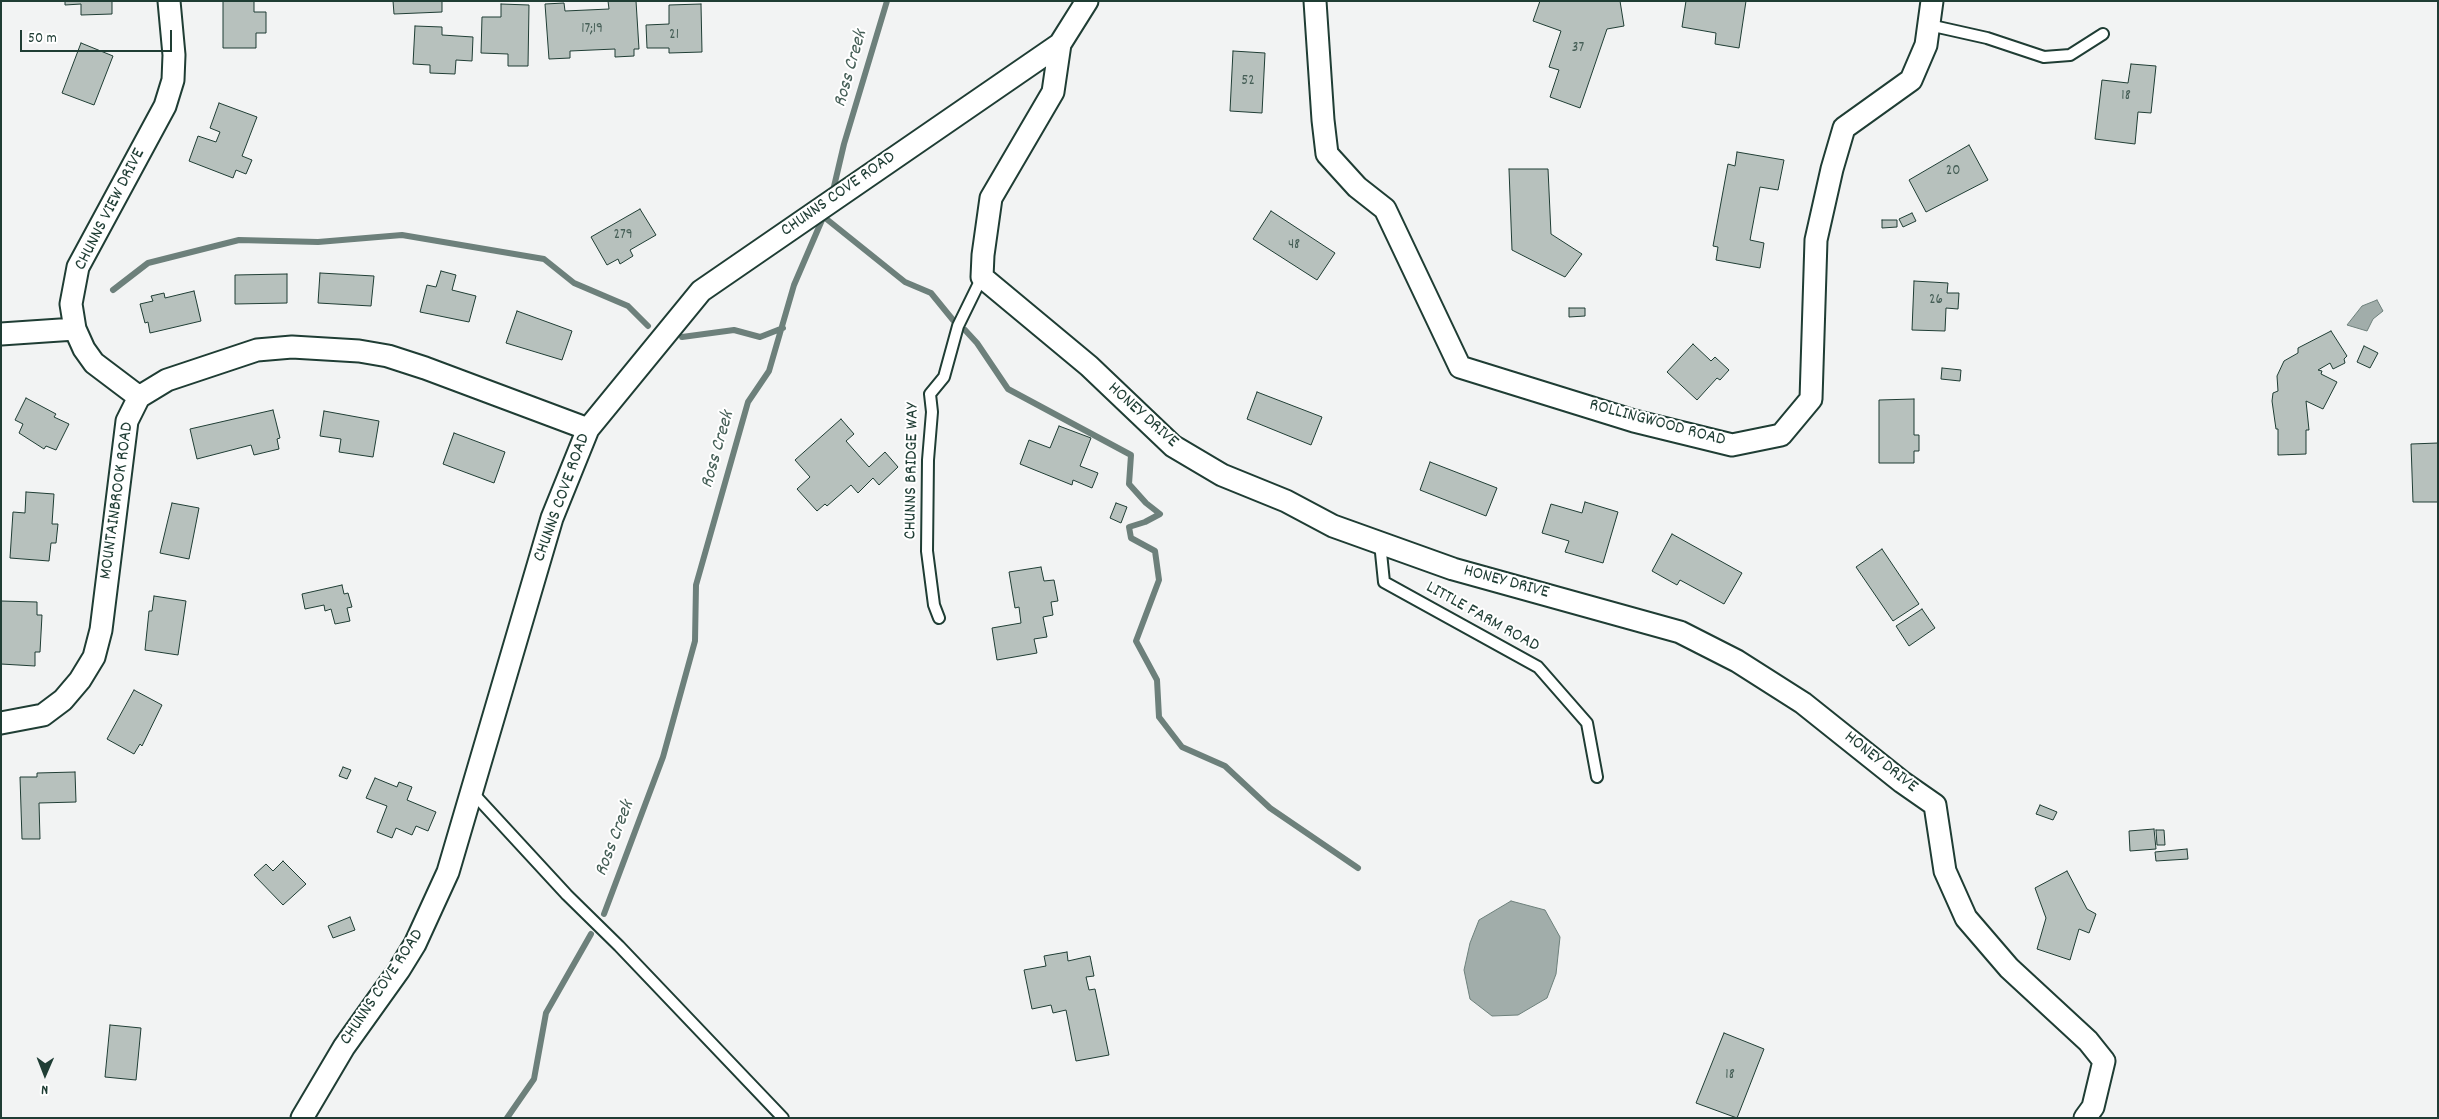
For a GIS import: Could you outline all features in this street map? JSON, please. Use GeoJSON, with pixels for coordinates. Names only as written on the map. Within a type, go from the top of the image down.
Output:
{"type":"FeatureCollection","features":[{"type":"Feature","properties":{"kind":"street","name":"CHUNNS VIEW DRIVE"},"geometry":{"type":"LineString","coordinates":[[139,397],[94,363],[84,349],[74,329],[71,304],[78,267],[166,106],[173,80],[174,55],[168,1]]}},
{"type":"Feature","properties":{"kind":"street","name":"CHUNNS COVE ROAD"},"geometry":{"type":"LineString","coordinates":[[302,1118],[344,1047],[399,970],[422,930],[448,872],[552,518],[588,429],[701,291],[1060,44],[1087,1]]}},
{"type":"Feature","properties":{"kind":"street","name":"ROLLINGWOOD ROAD"},"geometry":{"type":"LineString","coordinates":[[1316,1],[1323,120],[1327,154],[1357,187],[1385,209],[1460,367],[1634,421],[1732,445],[1780,435],[1811,399],[1816,240],[1832,169],[1844,128],[1912,80],[1926,45],[1932,1]]}},
{"type":"Feature","properties":{"kind":"street"},"geometry":{"type":"LineString","coordinates":[[982,277],[982,255],[991,198],[1053,92],[1060,44]]}},
{"type":"Feature","properties":{"kind":"street","name":"HONEY DRIVE"},"geometry":{"type":"LineString","coordinates":[[982,277],[1089,366],[1173,446],[1222,475],[1286,501],[1333,526],[1453,569],[1680,632],[1737,661],[1803,703],[1902,782],[1935,805],[1945,871],[1966,918],[2009,968],[2088,1041],[2104,1061],[2092,1107],[2084,1118]]}},
{"type":"Feature","properties":{"kind":"street"},"geometry":{"type":"LineString","coordinates":[[1,334],[74,329]]}},
{"type":"Feature","properties":{"kind":"street"},"geometry":{"type":"LineString","coordinates":[[139,397],[167,380],[256,350],[326,348],[388,356],[588,429]]}},
{"type":"Feature","properties":{"kind":"street","name":"MOUNTAINBROOK ROAD"},"geometry":{"type":"LineString","coordinates":[[1,723],[43,715],[63,700],[80,680],[94,658],[101,630],[127,421],[139,397]]}},
{"type":"Feature","properties":{"kind":"lane"},"geometry":{"type":"LineString","coordinates":[[1929,25],[1987,38],[2044,57],[2070,55],[2104,34]]}},
{"type":"Feature","properties":{"kind":"lane","name":"CHUNNS BRIDGE WAY"},"geometry":{"type":"LineString","coordinates":[[939,618],[934,605],[927,550],[928,460],[932,412],[930,394],[944,378],[958,326],[982,277]]}},
{"type":"Feature","properties":{"kind":"lane","name":"LITTLE FARM ROAD"},"geometry":{"type":"LineString","coordinates":[[1380,543],[1384,582],[1538,667],[1587,723],[1597,777]]}},
{"type":"Feature","properties":{"kind":"lane"},"geometry":{"type":"LineString","coordinates":[[472,792],[567,896],[619,946],[783,1118]]}},
{"type":"Feature","properties":{"kind":"shaded area"},"geometry":{"type":"Polygon","coordinates":[[[2377,300],[2383,311],[2373,319],[2367,331],[2347,325],[2362,306],[2377,300]]]}},
{"type":"Feature","properties":{"kind":"shaded area"},"geometry":{"type":"Polygon","coordinates":[[[1511,901],[1545,910],[1560,937],[1556,974],[1547,998],[1518,1015],[1492,1016],[1470,999],[1464,970],[1470,943],[1479,920],[1511,901]]]}},
{"type":"Feature","properties":{"kind":"building"},"geometry":{"type":"Polygon","coordinates":[[[65,1],[112,1],[112,14],[81,15],[81,4],[65,5],[65,1]]]}},
{"type":"Feature","properties":{"kind":"building"},"geometry":{"type":"Polygon","coordinates":[[[223,1],[254,1],[254,12],[266,12],[266,33],[256,33],[256,48],[223,48],[223,1]]]}},
{"type":"Feature","properties":{"kind":"building"},"geometry":{"type":"Polygon","coordinates":[[[393,1],[442,1],[442,12],[394,14],[393,1]]]}},
{"type":"Feature","properties":{"kind":"building"},"geometry":{"type":"Polygon","coordinates":[[[608,1],[636,1],[639,49],[634,49],[634,56],[615,57],[615,49],[570,51],[570,58],[549,59],[545,4],[564,3],[565,11],[609,9],[608,1]]]}},
{"type":"Feature","properties":{"kind":"building"},"geometry":{"type":"Polygon","coordinates":[[[1540,1],[1620,1],[1624,26],[1607,29],[1580,108],[1550,97],[1559,70],[1549,67],[1561,31],[1533,21],[1540,1]]]}},
{"type":"Feature","properties":{"kind":"building"},"geometry":{"type":"Polygon","coordinates":[[[1686,1],[1746,1],[1739,48],[1715,44],[1716,33],[1682,27],[1686,1]]]}},
{"type":"Feature","properties":{"kind":"building"},"geometry":{"type":"Polygon","coordinates":[[[501,4],[529,5],[528,66],[508,66],[508,54],[481,53],[482,17],[501,17],[501,4]]]}},
{"type":"Feature","properties":{"kind":"building"},"geometry":{"type":"Polygon","coordinates":[[[701,4],[702,52],[669,53],[669,48],[647,48],[646,25],[669,24],[669,5],[701,4]]]}},
{"type":"Feature","properties":{"kind":"building"},"geometry":{"type":"Polygon","coordinates":[[[415,26],[442,27],[442,35],[473,37],[472,61],[456,60],[455,74],[430,73],[430,65],[413,64],[415,26]]]}},
{"type":"Feature","properties":{"kind":"building"},"geometry":{"type":"Polygon","coordinates":[[[81,43],[113,56],[94,105],[62,93],[81,43]]]}},
{"type":"Feature","properties":{"kind":"building"},"geometry":{"type":"Polygon","coordinates":[[[1233,51],[1265,53],[1262,113],[1230,111],[1233,51]]]}},
{"type":"Feature","properties":{"kind":"building"},"geometry":{"type":"Polygon","coordinates":[[[2131,64],[2156,66],[2151,113],[2138,112],[2135,144],[2095,139],[2102,80],[2128,83],[2131,64]]]}},
{"type":"Feature","properties":{"kind":"building"},"geometry":{"type":"Polygon","coordinates":[[[219,103],[257,117],[242,156],[252,160],[246,174],[236,170],[233,178],[189,161],[198,136],[216,142],[220,132],[210,128],[219,103]]]}},
{"type":"Feature","properties":{"kind":"building"},"geometry":{"type":"Polygon","coordinates":[[[1969,145],[1988,180],[1926,212],[1909,180],[1969,145]]]}},
{"type":"Feature","properties":{"kind":"building"},"geometry":{"type":"Polygon","coordinates":[[[1737,152],[1784,160],[1778,190],[1760,187],[1750,240],[1764,243],[1760,268],[1716,260],[1718,247],[1713,246],[1728,164],[1735,166],[1737,152]]]}},
{"type":"Feature","properties":{"kind":"building"},"geometry":{"type":"Polygon","coordinates":[[[1509,169],[1548,169],[1551,234],[1582,254],[1565,277],[1512,250],[1509,169]]]}},
{"type":"Feature","properties":{"kind":"building"},"geometry":{"type":"Polygon","coordinates":[[[640,209],[656,235],[630,250],[633,256],[620,264],[618,259],[607,265],[591,237],[640,209]]]}},
{"type":"Feature","properties":{"kind":"building"},"geometry":{"type":"Polygon","coordinates":[[[1271,211],[1335,253],[1317,280],[1253,239],[1271,211]]]}},
{"type":"Feature","properties":{"kind":"building"},"geometry":{"type":"Polygon","coordinates":[[[1912,213],[1916,221],[1903,227],[1899,219],[1912,213]]]}},
{"type":"Feature","properties":{"kind":"building"},"geometry":{"type":"Polygon","coordinates":[[[1882,220],[1897,220],[1897,227],[1882,228],[1882,220]]]}},
{"type":"Feature","properties":{"kind":"building"},"geometry":{"type":"Polygon","coordinates":[[[441,271],[456,275],[452,290],[476,296],[469,322],[420,312],[427,285],[436,287],[441,271]]]}},
{"type":"Feature","properties":{"kind":"building"},"geometry":{"type":"Polygon","coordinates":[[[320,273],[374,276],[371,306],[318,303],[320,273]]]}},
{"type":"Feature","properties":{"kind":"building"},"geometry":{"type":"Polygon","coordinates":[[[287,274],[287,303],[235,304],[235,275],[287,274]]]}},
{"type":"Feature","properties":{"kind":"building"},"geometry":{"type":"Polygon","coordinates":[[[1914,281],[1948,283],[1947,293],[1959,293],[1958,309],[1946,308],[1945,331],[1912,330],[1914,281]]]}},
{"type":"Feature","properties":{"kind":"building"},"geometry":{"type":"Polygon","coordinates":[[[194,291],[201,321],[150,333],[148,322],[145,323],[140,304],[153,301],[151,296],[164,293],[165,298],[194,291]]]}},
{"type":"Feature","properties":{"kind":"building"},"geometry":{"type":"Polygon","coordinates":[[[1569,308],[1585,308],[1585,316],[1569,317],[1569,308]]]}},
{"type":"Feature","properties":{"kind":"building"},"geometry":{"type":"Polygon","coordinates":[[[517,311],[572,331],[562,360],[506,343],[517,311]]]}},
{"type":"Feature","properties":{"kind":"building"},"geometry":{"type":"Polygon","coordinates":[[[2331,331],[2347,356],[2344,359],[2345,363],[2333,369],[2330,363],[2318,370],[2322,371],[2321,374],[2337,382],[2323,409],[2306,401],[2309,430],[2306,430],[2306,454],[2278,455],[2278,429],[2276,429],[2272,401],[2273,393],[2278,391],[2277,376],[2284,361],[2298,353],[2298,348],[2331,331]]]}},
{"type":"Feature","properties":{"kind":"building"},"geometry":{"type":"Polygon","coordinates":[[[1693,344],[1711,361],[1715,357],[1729,370],[1720,380],[1717,378],[1697,400],[1667,372],[1693,344]]]}},
{"type":"Feature","properties":{"kind":"building"},"geometry":{"type":"Polygon","coordinates":[[[2364,346],[2378,353],[2370,368],[2357,362],[2364,346]]]}},
{"type":"Feature","properties":{"kind":"building"},"geometry":{"type":"Polygon","coordinates":[[[1942,368],[1961,370],[1960,381],[1941,379],[1942,368]]]}},
{"type":"Feature","properties":{"kind":"building"},"geometry":{"type":"Polygon","coordinates":[[[1257,392],[1322,417],[1311,445],[1247,419],[1257,392]]]}},
{"type":"Feature","properties":{"kind":"building"},"geometry":{"type":"Polygon","coordinates":[[[26,398],[56,414],[54,417],[69,424],[56,450],[46,446],[44,449],[19,433],[23,424],[15,420],[26,398]]]}},
{"type":"Feature","properties":{"kind":"building"},"geometry":{"type":"Polygon","coordinates":[[[1914,399],[1914,435],[1919,435],[1919,451],[1914,451],[1914,463],[1879,463],[1879,400],[1914,399]]]}},
{"type":"Feature","properties":{"kind":"building"},"geometry":{"type":"Polygon","coordinates":[[[273,410],[280,438],[277,439],[279,449],[254,455],[251,445],[197,459],[190,429],[273,410]]]}},
{"type":"Feature","properties":{"kind":"building"},"geometry":{"type":"Polygon","coordinates":[[[324,411],[379,421],[373,457],[339,452],[341,439],[320,436],[324,411]]]}},
{"type":"Feature","properties":{"kind":"building"},"geometry":{"type":"Polygon","coordinates":[[[841,419],[854,434],[846,441],[869,467],[885,452],[898,467],[879,485],[873,478],[858,493],[851,485],[827,506],[825,504],[817,511],[797,489],[810,477],[795,460],[841,419]]]}},
{"type":"Feature","properties":{"kind":"building"},"geometry":{"type":"Polygon","coordinates":[[[1059,426],[1091,438],[1080,466],[1098,473],[1092,488],[1073,480],[1072,485],[1020,464],[1029,440],[1050,448],[1059,426]]]}},
{"type":"Feature","properties":{"kind":"building"},"geometry":{"type":"Polygon","coordinates":[[[454,433],[505,452],[494,483],[443,464],[454,433]]]}},
{"type":"Feature","properties":{"kind":"building"},"geometry":{"type":"Polygon","coordinates":[[[2438,443],[2438,502],[2413,502],[2411,444],[2438,443]]]}},
{"type":"Feature","properties":{"kind":"building"},"geometry":{"type":"Polygon","coordinates":[[[1430,462],[1497,488],[1486,516],[1420,490],[1430,462]]]}},
{"type":"Feature","properties":{"kind":"building"},"geometry":{"type":"Polygon","coordinates":[[[26,492],[54,494],[52,524],[58,524],[56,543],[51,543],[49,561],[10,558],[13,512],[25,513],[26,492]]]}},
{"type":"Feature","properties":{"kind":"building"},"geometry":{"type":"Polygon","coordinates":[[[1585,502],[1618,512],[1603,563],[1565,552],[1569,541],[1542,533],[1551,504],[1582,513],[1585,502]]]}},
{"type":"Feature","properties":{"kind":"building"},"geometry":{"type":"Polygon","coordinates":[[[172,503],[199,508],[189,559],[160,553],[172,503]]]}},
{"type":"Feature","properties":{"kind":"building"},"geometry":{"type":"Polygon","coordinates":[[[1116,503],[1127,507],[1121,523],[1110,518],[1116,503]]]}},
{"type":"Feature","properties":{"kind":"building"},"geometry":{"type":"Polygon","coordinates":[[[1672,534],[1742,573],[1724,604],[1680,580],[1677,585],[1652,571],[1672,534]]]}},
{"type":"Feature","properties":{"kind":"building"},"geometry":{"type":"Polygon","coordinates":[[[1882,549],[1919,604],[1893,621],[1856,567],[1882,549]]]}},
{"type":"Feature","properties":{"kind":"building"},"geometry":{"type":"Polygon","coordinates":[[[1041,567],[1044,581],[1054,580],[1058,601],[1051,602],[1053,615],[1043,617],[1047,637],[1034,639],[1037,653],[997,660],[992,628],[1021,623],[1019,607],[1015,608],[1009,572],[1041,567]]]}},
{"type":"Feature","properties":{"kind":"building"},"geometry":{"type":"Polygon","coordinates":[[[342,585],[344,594],[348,593],[352,607],[347,608],[350,621],[335,624],[331,609],[325,611],[324,605],[305,609],[302,594],[342,585]]]}},
{"type":"Feature","properties":{"kind":"building"},"geometry":{"type":"Polygon","coordinates":[[[154,596],[186,601],[178,655],[145,650],[149,611],[152,611],[154,596]]]}},
{"type":"Feature","properties":{"kind":"building"},"geometry":{"type":"Polygon","coordinates":[[[1,601],[37,602],[37,615],[42,615],[40,652],[35,652],[35,666],[1,664],[1,601]]]}},
{"type":"Feature","properties":{"kind":"building"},"geometry":{"type":"Polygon","coordinates":[[[1922,609],[1935,628],[1909,646],[1896,626],[1922,609]]]}},
{"type":"Feature","properties":{"kind":"building"},"geometry":{"type":"Polygon","coordinates":[[[134,690],[162,705],[142,746],[140,744],[134,754],[107,739],[134,690]]]}},
{"type":"Feature","properties":{"kind":"building"},"geometry":{"type":"Polygon","coordinates":[[[343,767],[351,770],[347,779],[339,776],[343,767]]]}},
{"type":"Feature","properties":{"kind":"building"},"geometry":{"type":"Polygon","coordinates":[[[75,772],[76,802],[39,803],[40,839],[22,839],[20,777],[37,777],[37,773],[75,772]]]}},
{"type":"Feature","properties":{"kind":"building"},"geometry":{"type":"Polygon","coordinates":[[[375,778],[397,787],[399,782],[412,787],[407,800],[436,812],[428,831],[416,826],[412,835],[396,828],[392,838],[377,832],[387,806],[366,798],[375,778]]]}},
{"type":"Feature","properties":{"kind":"building"},"geometry":{"type":"Polygon","coordinates":[[[2040,805],[2057,812],[2053,820],[2036,814],[2040,805]]]}},
{"type":"Feature","properties":{"kind":"building"},"geometry":{"type":"Polygon","coordinates":[[[2154,829],[2156,849],[2130,851],[2129,831],[2154,829]]]}},
{"type":"Feature","properties":{"kind":"building"},"geometry":{"type":"Polygon","coordinates":[[[2156,830],[2164,830],[2165,845],[2157,845],[2156,830]]]}},
{"type":"Feature","properties":{"kind":"building"},"geometry":{"type":"Polygon","coordinates":[[[2187,849],[2188,859],[2156,861],[2155,852],[2187,849]]]}},
{"type":"Feature","properties":{"kind":"building"},"geometry":{"type":"Polygon","coordinates":[[[283,861],[306,884],[283,905],[254,875],[266,864],[273,871],[283,861]]]}},
{"type":"Feature","properties":{"kind":"building"},"geometry":{"type":"Polygon","coordinates":[[[2067,871],[2087,909],[2096,914],[2089,933],[2079,929],[2070,960],[2037,949],[2046,918],[2035,888],[2067,871]]]}},
{"type":"Feature","properties":{"kind":"building"},"geometry":{"type":"Polygon","coordinates":[[[350,917],[355,930],[333,938],[328,926],[350,917]]]}},
{"type":"Feature","properties":{"kind":"building"},"geometry":{"type":"Polygon","coordinates":[[[1067,952],[1068,961],[1090,956],[1094,976],[1086,977],[1089,990],[1095,989],[1109,1055],[1076,1061],[1066,1010],[1053,1013],[1051,1005],[1032,1009],[1024,970],[1046,966],[1044,956],[1067,952]]]}},
{"type":"Feature","properties":{"kind":"building"},"geometry":{"type":"Polygon","coordinates":[[[110,1025],[141,1028],[136,1080],[105,1077],[110,1025]]]}},
{"type":"Feature","properties":{"kind":"building"},"geometry":{"type":"Polygon","coordinates":[[[1724,1033],[1764,1049],[1737,1118],[1696,1103],[1724,1033]]]}},
{"type":"Feature","properties":{"kind":"waterway","name":"Ross Creek"},"geometry":{"type":"LineString","coordinates":[[832,195],[844,144],[887,1]]}},
{"type":"Feature","properties":{"kind":"waterway","name":"Ross Creek"},"geometry":{"type":"LineString","coordinates":[[604,914],[663,757],[695,641],[696,585],[748,402],[769,371],[794,285],[825,213]]}},
{"type":"Feature","properties":{"kind":"waterway"},"geometry":{"type":"LineString","coordinates":[[824,217],[905,282],[931,293],[953,320]]}},
{"type":"Feature","properties":{"kind":"waterway"},"geometry":{"type":"LineString","coordinates":[[113,290],[148,263],[239,240],[318,242],[402,235],[544,259],[574,283],[628,306],[648,326]]}},
{"type":"Feature","properties":{"kind":"waterway"},"geometry":{"type":"LineString","coordinates":[[682,337],[734,330],[760,337],[783,328]]}},
{"type":"Feature","properties":{"kind":"waterway"},"geometry":{"type":"LineString","coordinates":[[965,330],[977,343],[1008,389],[1131,455],[1129,484],[1146,503],[1160,514],[1145,522],[1129,527],[1131,538],[1155,551],[1159,580],[1136,641],[1157,680],[1159,717],[1182,747],[1225,766],[1270,808],[1358,868]]}},
{"type":"Feature","properties":{"kind":"waterway","name":"Ross Creek"},"geometry":{"type":"LineString","coordinates":[[507,1118],[534,1079],[546,1013],[591,934]]}}]}
